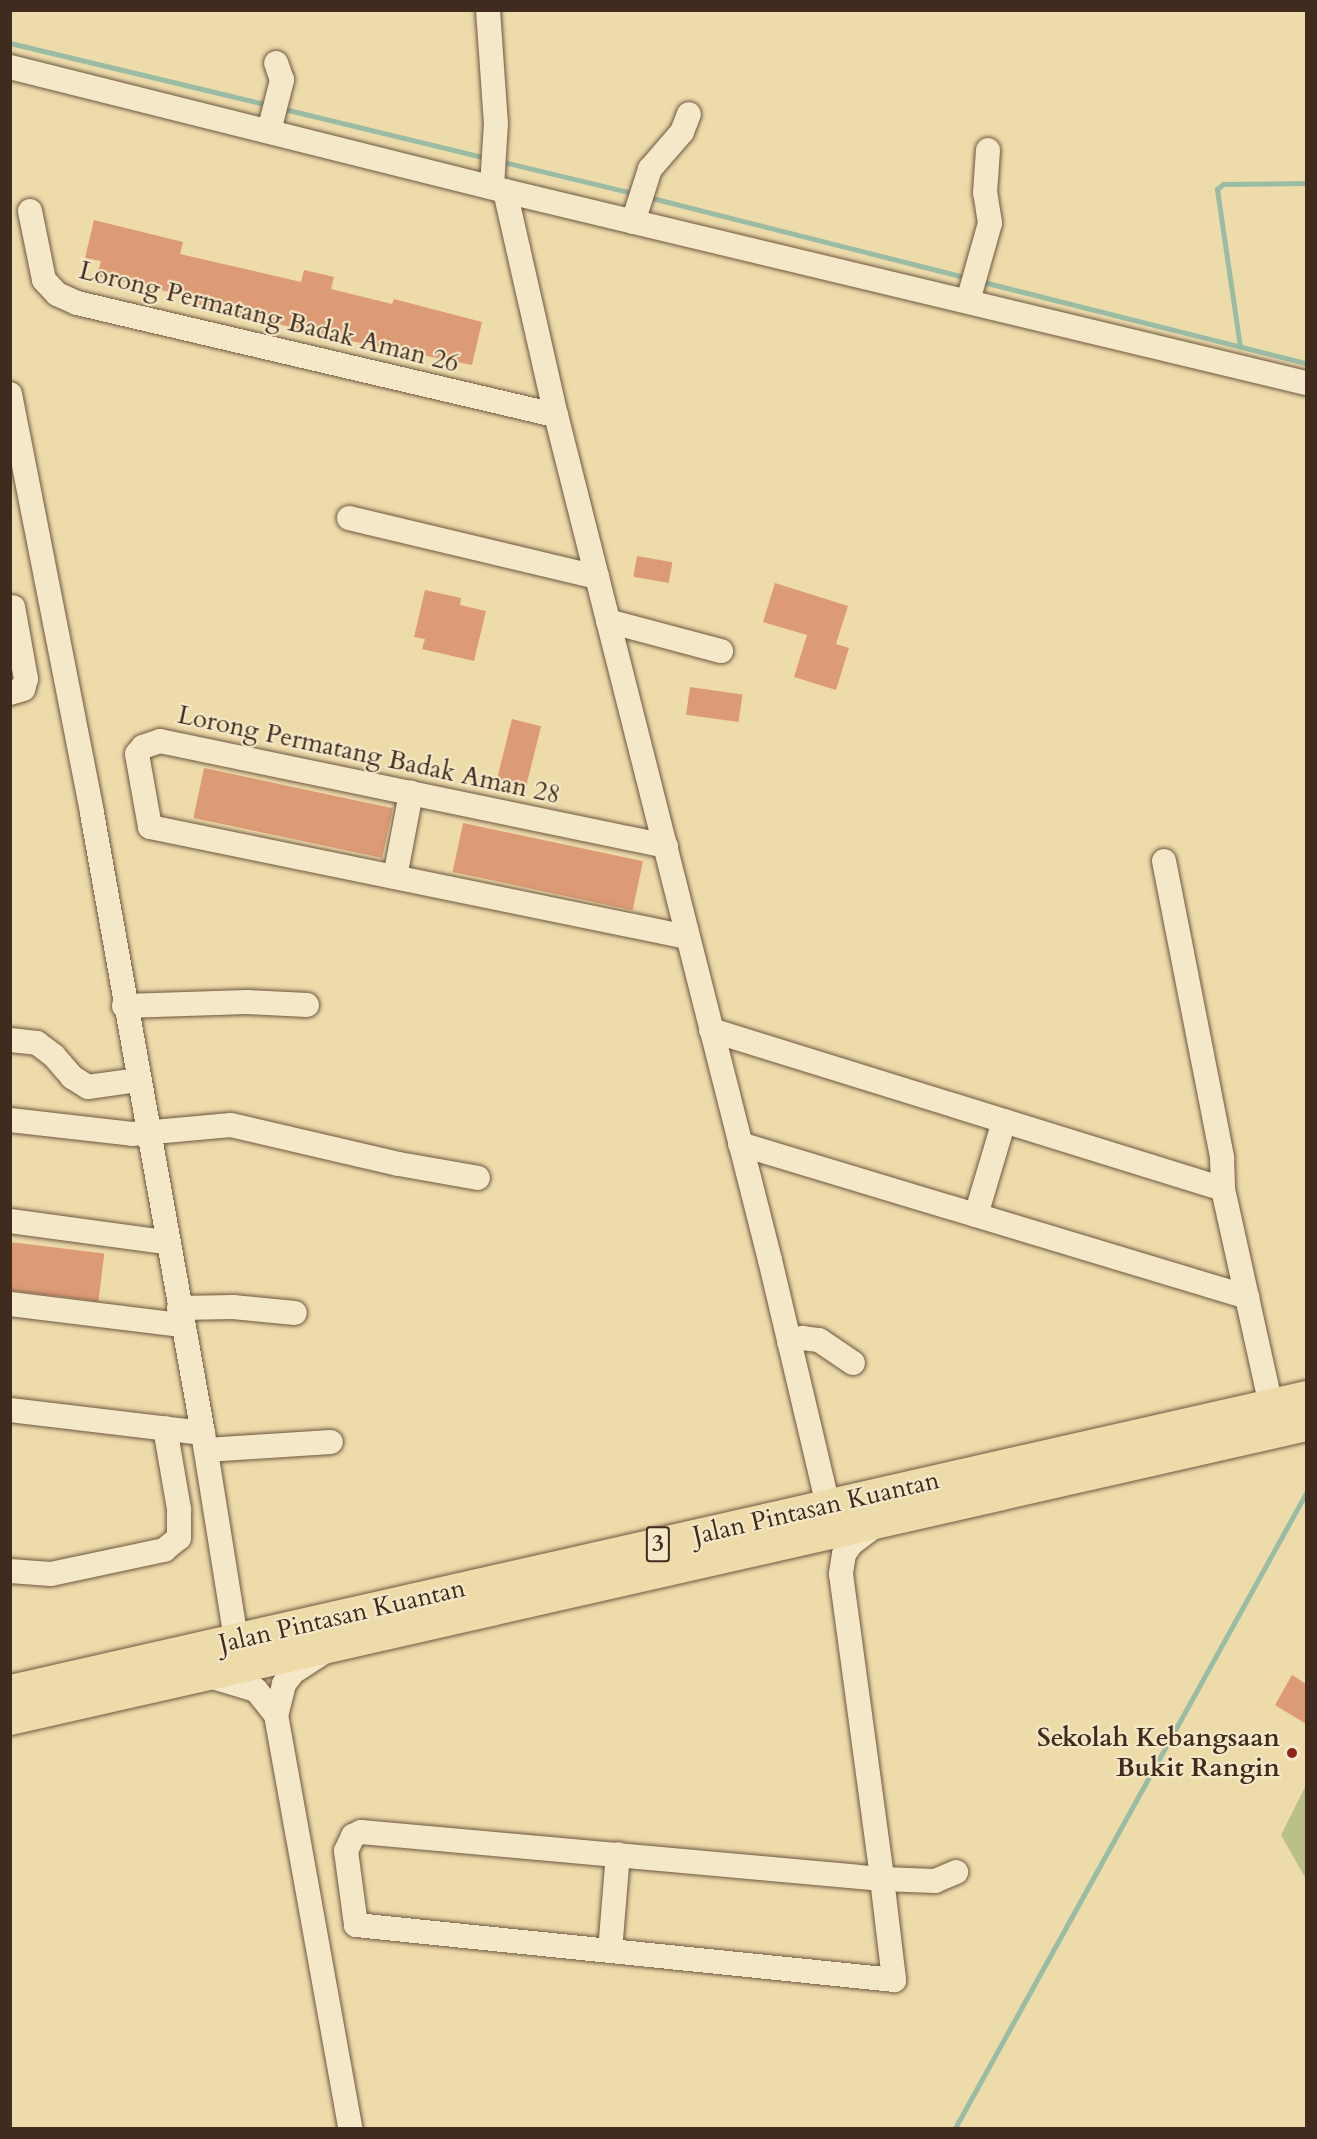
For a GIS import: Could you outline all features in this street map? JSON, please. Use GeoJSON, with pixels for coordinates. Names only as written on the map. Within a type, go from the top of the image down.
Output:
{"type":"FeatureCollection","features":[{"type":"Feature","properties":{"kind":"highway","name":"Jalan Pintasan Kuantan"},"geometry":{"type":"LineString","coordinates":[[10,1691],[1306,1397]]}},
{"type":"Feature","properties":{"kind":"highway","name":"Jalan Pintasan Kuantan"},"geometry":{"type":"LineString","coordinates":[[10,1718],[1306,1424]]}},
{"type":"Feature","properties":{"kind":"street"},"geometry":{"type":"LineString","coordinates":[[488,10],[497,173],[740,1144],[828,1506]]}},
{"type":"Feature","properties":{"kind":"street"},"geometry":{"type":"LineString","coordinates":[[275,113],[282,80],[276,63]]}},
{"type":"Feature","properties":{"kind":"street"},"geometry":{"type":"LineString","coordinates":[[10,67],[275,113],[497,173],[638,204],[968,301],[1306,383]]}},
{"type":"Feature","properties":{"kind":"street"},"geometry":{"type":"LineString","coordinates":[[638,204],[650,169],[682,132],[689,114]]}},
{"type":"Feature","properties":{"kind":"street"},"geometry":{"type":"LineString","coordinates":[[968,301],[990,223],[985,194],[988,150]]}},
{"type":"Feature","properties":{"kind":"street","name":"Lorong Permatang Badak Aman 26"},"geometry":{"type":"LineString","coordinates":[[30,211],[44,280],[57,294],[77,303],[556,415]]}},
{"type":"Feature","properties":{"kind":"street"},"geometry":{"type":"LineString","coordinates":[[11,397],[166,1242],[187,1312],[204,1442],[236,1640]]}},
{"type":"Feature","properties":{"kind":"street"},"geometry":{"type":"LineString","coordinates":[[349,518],[597,577]]}},
{"type":"Feature","properties":{"kind":"street"},"geometry":{"type":"LineString","coordinates":[[10,693],[22,689],[26,679],[12,607],[52,613]]}},
{"type":"Feature","properties":{"kind":"street"},"geometry":{"type":"LineString","coordinates":[[608,621],[721,651]]}},
{"type":"Feature","properties":{"kind":"street","name":"Lorong Permatang Badak Aman 28"},"geometry":{"type":"LineString","coordinates":[[394,877],[150,827],[137,754],[143,747],[160,741],[666,846]]}},
{"type":"Feature","properties":{"kind":"street"},"geometry":{"type":"LineString","coordinates":[[411,793],[394,877],[687,937]]}},
{"type":"Feature","properties":{"kind":"street"},"geometry":{"type":"LineString","coordinates":[[1164,861],[1222,1158],[1223,1189],[1271,1405]]}},
{"type":"Feature","properties":{"kind":"street"},"geometry":{"type":"LineString","coordinates":[[124,1006],[247,1002],[307,1005]]}},
{"type":"Feature","properties":{"kind":"street"},"geometry":{"type":"LineString","coordinates":[[711,1030],[1223,1189]]}},
{"type":"Feature","properties":{"kind":"street"},"geometry":{"type":"LineString","coordinates":[[10,1040],[37,1043],[77,1081],[88,1087],[137,1080]]}},
{"type":"Feature","properties":{"kind":"street"},"geometry":{"type":"LineString","coordinates":[[10,1120],[146,1134],[240,1126],[399,1164],[478,1178]]}},
{"type":"Feature","properties":{"kind":"street"},"geometry":{"type":"LineString","coordinates":[[976,1215],[1004,1121]]}},
{"type":"Feature","properties":{"kind":"street"},"geometry":{"type":"LineString","coordinates":[[740,1144],[1247,1297]]}},
{"type":"Feature","properties":{"kind":"street"},"geometry":{"type":"LineString","coordinates":[[10,1221],[166,1242]]}},
{"type":"Feature","properties":{"kind":"street"},"geometry":{"type":"LineString","coordinates":[[10,1304],[187,1312],[295,1313]]}},
{"type":"Feature","properties":{"kind":"street"},"geometry":{"type":"LineString","coordinates":[[789,1342],[802,1338],[819,1340],[853,1363]]}},
{"type":"Feature","properties":{"kind":"street"},"geometry":{"type":"LineString","coordinates":[[10,1410],[165,1428],[204,1442],[331,1442]]}},
{"type":"Feature","properties":{"kind":"street"},"geometry":{"type":"LineString","coordinates":[[10,1571],[51,1574],[164,1550],[179,1538],[179,1509],[165,1428]]}},
{"type":"Feature","properties":{"kind":"street"},"geometry":{"type":"LineString","coordinates":[[882,1520],[851,1544],[844,1554],[841,1574],[882,1879],[894,1980],[356,1925],[346,1851],[353,1836],[361,1832],[882,1879],[935,1881],[956,1872]]}},
{"type":"Feature","properties":{"kind":"street"},"geometry":{"type":"LineString","coordinates":[[788,1542],[823,1551],[841,1574]]}},
{"type":"Feature","properties":{"kind":"street"},"geometry":{"type":"LineString","coordinates":[[336,1645],[293,1672],[284,1684],[276,1715],[350,2128]]}},
{"type":"Feature","properties":{"kind":"street"},"geometry":{"type":"LineString","coordinates":[[204,1675],[229,1679],[256,1690],[276,1715]]}},
{"type":"Feature","properties":{"kind":"street"},"geometry":{"type":"LineString","coordinates":[[610,1951],[618,1854]]}},
{"type":"Feature","properties":{"kind":"green space"},"geometry":{"type":"Polygon","coordinates":[[[1306,1788],[1306,1879],[1281,1835],[1306,1788]]]}},
{"type":"Feature","properties":{"kind":"building"},"geometry":{"type":"Polygon","coordinates":[[[94,220],[183,242],[180,254],[301,282],[304,270],[334,277],[331,289],[392,304],[394,299],[482,322],[472,365],[336,338],[192,303],[193,297],[97,276],[101,261],[85,258],[94,220]]]}},
{"type":"Feature","properties":{"kind":"building"},"geometry":{"type":"Polygon","coordinates":[[[637,556],[672,562],[669,583],[633,577],[637,556]]]}},
{"type":"Feature","properties":{"kind":"building"},"geometry":{"type":"Polygon","coordinates":[[[775,583],[848,606],[836,644],[849,648],[836,690],[794,677],[807,635],[763,622],[775,583]]]}},
{"type":"Feature","properties":{"kind":"building"},"geometry":{"type":"Polygon","coordinates":[[[425,590],[461,598],[460,605],[486,611],[474,661],[422,649],[425,639],[414,637],[425,590]]]}},
{"type":"Feature","properties":{"kind":"building"},"geometry":{"type":"Polygon","coordinates":[[[690,687],[742,694],[739,722],[686,715],[690,687]]]}},
{"type":"Feature","properties":{"kind":"building"},"geometry":{"type":"Polygon","coordinates":[[[512,719],[541,726],[525,790],[496,783],[512,719]]]}},
{"type":"Feature","properties":{"kind":"building"},"geometry":{"type":"Polygon","coordinates":[[[204,768],[393,808],[382,858],[193,818],[204,768]]]}},
{"type":"Feature","properties":{"kind":"building"},"geometry":{"type":"Polygon","coordinates":[[[463,823],[643,861],[633,910],[453,872],[463,823]]]}},
{"type":"Feature","properties":{"kind":"building"},"geometry":{"type":"Polygon","coordinates":[[[10,1242],[104,1254],[98,1301],[10,1290],[10,1242]]]}},
{"type":"Feature","properties":{"kind":"building"},"geometry":{"type":"Polygon","coordinates":[[[1292,1675],[1306,1684],[1306,1724],[1275,1705],[1292,1675]]]}},
{"type":"Feature","properties":{"kind":"waterway"},"geometry":{"type":"LineString","coordinates":[[10,43],[269,105]]}},
{"type":"Feature","properties":{"kind":"waterway"},"geometry":{"type":"LineString","coordinates":[[280,108],[487,158]]}},
{"type":"Feature","properties":{"kind":"waterway"},"geometry":{"type":"LineString","coordinates":[[499,161],[636,194]]}},
{"type":"Feature","properties":{"kind":"waterway"},"geometry":{"type":"LineString","coordinates":[[1240,347],[1217,189],[1223,184],[1306,183]]}},
{"type":"Feature","properties":{"kind":"waterway"},"geometry":{"type":"LineString","coordinates":[[648,197],[968,278]]}},
{"type":"Feature","properties":{"kind":"waterway"},"geometry":{"type":"LineString","coordinates":[[979,281],[1306,363]]}},
{"type":"Feature","properties":{"kind":"waterway"},"geometry":{"type":"LineString","coordinates":[[955,2128],[1306,1493]]}},
{"type":"Feature","properties":{"kind":"place","name":"Sekolah Kebangsaan Bukit Rangin"},"geometry":{"type":"Point","coordinates":[1292,1753]}}]}
